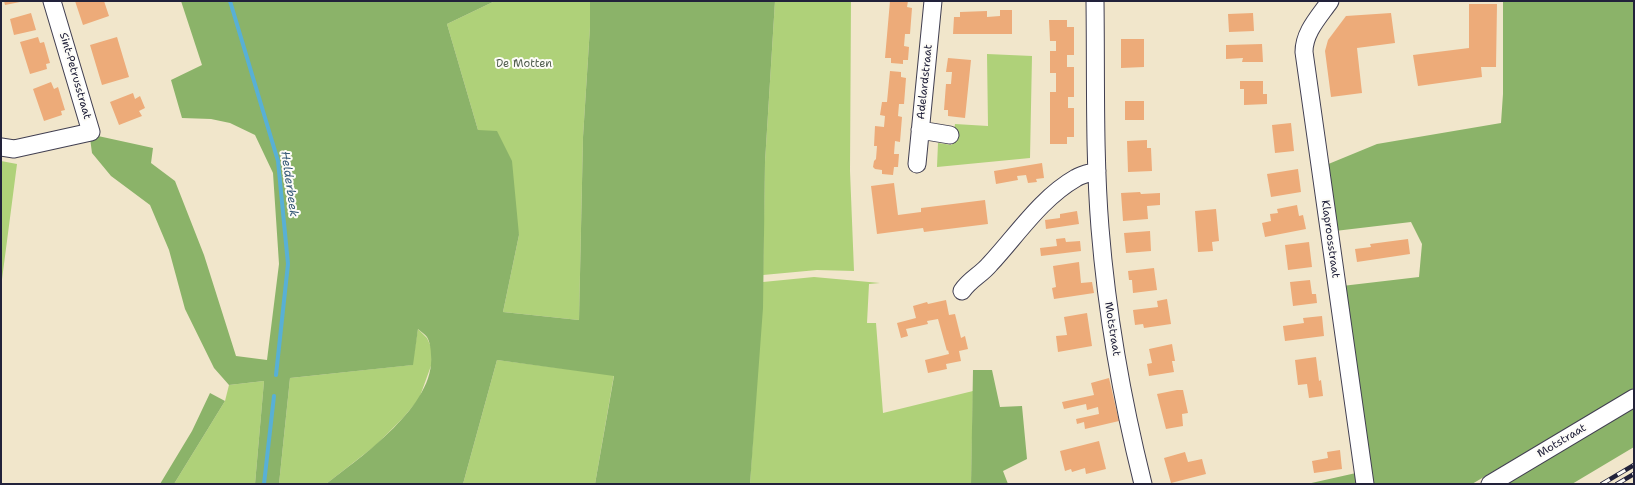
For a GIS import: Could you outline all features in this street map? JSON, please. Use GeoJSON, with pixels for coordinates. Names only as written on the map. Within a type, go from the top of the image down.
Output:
{"type":"FeatureCollection","features":[{"type":"Feature","properties":{"kind":"street","name":"Sint-Petrusstraat"},"geometry":{"type":"LineString","coordinates":[[1,147],[14,149],[21,148],[92,132],[52,1]]}},
{"type":"Feature","properties":{"kind":"street","name":"Adelardstraat"},"geometry":{"type":"LineString","coordinates":[[917,164],[933,1]]}},
{"type":"Feature","properties":{"kind":"street","name":"Motstraat"},"geometry":{"type":"LineString","coordinates":[[1096,1],[1097,171],[1100,228],[1108,302],[1118,368],[1143,484]]}},
{"type":"Feature","properties":{"kind":"street","name":"Klaproosstraat"},"geometry":{"type":"LineString","coordinates":[[1330,1],[1307,35],[1304,44],[1304,52],[1364,484]]}},
{"type":"Feature","properties":{"kind":"street"},"geometry":{"type":"LineString","coordinates":[[920,130],[950,135]]}},
{"type":"Feature","properties":{"kind":"street"},"geometry":{"type":"LineString","coordinates":[[962,291],[967,282],[989,266],[1030,217],[1061,188],[1077,177],[1097,171]]}},
{"type":"Feature","properties":{"kind":"street","name":"Motstraat"},"geometry":{"type":"LineString","coordinates":[[1490,484],[1634,398]]}},
{"type":"Feature","properties":{"kind":"green space"},"geometry":{"type":"Polygon","coordinates":[[[181,1],[495,1],[447,24],[478,130],[497,131],[512,161],[519,235],[503,312],[579,320],[583,137],[590,27],[590,1],[775,1],[765,162],[763,308],[750,484],[595,484],[614,376],[497,360],[463,484],[326,484],[376,445],[394,428],[409,411],[422,392],[429,374],[431,353],[430,344],[427,337],[418,329],[413,365],[290,378],[279,484],[255,484],[264,381],[229,385],[214,368],[185,309],[169,250],[150,205],[111,176],[92,153],[90,138],[98,136],[153,148],[151,163],[175,181],[204,255],[236,356],[267,360],[279,264],[273,173],[255,135],[230,123],[211,119],[182,118],[171,80],[202,65],[181,1]]]}},
{"type":"Feature","properties":{"kind":"green space","name":"De Motten"},"geometry":{"type":"Polygon","coordinates":[[[495,1],[590,1],[590,27],[583,137],[579,320],[503,312],[519,235],[478,130],[447,24],[495,1]]]}},
{"type":"Feature","properties":{"kind":"green space"},"geometry":{"type":"Polygon","coordinates":[[[775,1],[851,1],[850,171],[854,271],[817,270],[763,275],[765,162],[775,1]]]}},
{"type":"Feature","properties":{"kind":"green space"},"geometry":{"type":"Polygon","coordinates":[[[1503,1],[1634,1],[1634,388],[1472,484],[1373,484],[1342,286],[1419,277],[1422,244],[1411,222],[1335,231],[1326,165],[1377,144],[1501,123],[1503,94],[1503,1]]]}},
{"type":"Feature","properties":{"kind":"green space"},"geometry":{"type":"Polygon","coordinates":[[[987,54],[1032,56],[1030,158],[937,167],[938,143],[952,145],[955,124],[988,126],[987,54]]]}},
{"type":"Feature","properties":{"kind":"green space"},"geometry":{"type":"Polygon","coordinates":[[[1,161],[17,164],[1,287],[1,161]]]}},
{"type":"Feature","properties":{"kind":"green space"},"geometry":{"type":"Polygon","coordinates":[[[814,277],[880,283],[869,284],[867,323],[876,323],[883,413],[973,391],[971,484],[750,484],[763,282],[814,277]]]}},
{"type":"Feature","properties":{"kind":"green space"},"geometry":{"type":"Polygon","coordinates":[[[418,329],[427,338],[431,347],[432,363],[419,399],[402,419],[376,445],[326,484],[279,484],[290,378],[412,365],[418,329]]]}},
{"type":"Feature","properties":{"kind":"green space"},"geometry":{"type":"Polygon","coordinates":[[[497,360],[614,375],[595,484],[463,484],[497,360]]]}},
{"type":"Feature","properties":{"kind":"green space"},"geometry":{"type":"Polygon","coordinates":[[[973,370],[992,370],[1000,407],[1022,406],[1027,459],[1003,471],[1008,484],[971,484],[973,370]]]}},
{"type":"Feature","properties":{"kind":"green space"},"geometry":{"type":"Polygon","coordinates":[[[264,381],[255,484],[174,484],[225,401],[229,385],[264,381]]]}},
{"type":"Feature","properties":{"kind":"green space"},"geometry":{"type":"Polygon","coordinates":[[[210,393],[225,401],[174,484],[160,484],[192,431],[210,393]]]}},
{"type":"Feature","properties":{"kind":"green space"},"geometry":{"type":"Polygon","coordinates":[[[1634,406],[1634,447],[1572,484],[1505,484],[1634,406]]]}},
{"type":"Feature","properties":{"kind":"green space"},"geometry":{"type":"Polygon","coordinates":[[[1356,473],[1357,484],[1307,484],[1356,473]]]}},
{"type":"Feature","properties":{"kind":"building"},"geometry":{"type":"Polygon","coordinates":[[[4,1],[20,1],[20,2],[5,5],[4,1]]]}},
{"type":"Feature","properties":{"kind":"building"},"geometry":{"type":"Polygon","coordinates":[[[75,1],[104,1],[109,16],[83,25],[75,1]]]}},
{"type":"Feature","properties":{"kind":"building"},"geometry":{"type":"Polygon","coordinates":[[[890,1],[908,1],[907,7],[912,8],[910,34],[905,34],[904,46],[909,47],[908,60],[903,60],[903,64],[891,63],[891,58],[885,58],[890,1]]]}},
{"type":"Feature","properties":{"kind":"building"},"geometry":{"type":"Polygon","coordinates":[[[1469,4],[1497,4],[1496,67],[1481,67],[1482,77],[1418,86],[1413,55],[1469,48],[1469,4]]]}},
{"type":"Feature","properties":{"kind":"building"},"geometry":{"type":"Polygon","coordinates":[[[1000,10],[1012,10],[1012,34],[953,34],[954,17],[960,17],[960,12],[987,11],[987,17],[1000,16],[1000,10]]]}},
{"type":"Feature","properties":{"kind":"building"},"geometry":{"type":"Polygon","coordinates":[[[31,13],[36,30],[14,35],[10,19],[31,13]]]}},
{"type":"Feature","properties":{"kind":"building"},"geometry":{"type":"Polygon","coordinates":[[[1253,13],[1254,31],[1229,32],[1228,14],[1253,13]]]}},
{"type":"Feature","properties":{"kind":"building"},"geometry":{"type":"Polygon","coordinates":[[[1391,13],[1395,43],[1357,48],[1362,93],[1331,97],[1325,51],[1328,40],[1346,16],[1391,13]]]}},
{"type":"Feature","properties":{"kind":"building"},"geometry":{"type":"Polygon","coordinates":[[[1049,20],[1067,20],[1067,27],[1074,27],[1074,55],[1067,55],[1067,67],[1074,67],[1074,97],[1068,97],[1068,108],[1074,108],[1074,137],[1067,137],[1067,144],[1050,144],[1050,92],[1056,92],[1056,73],[1050,73],[1050,51],[1056,51],[1056,41],[1050,41],[1049,20]]]}},
{"type":"Feature","properties":{"kind":"building"},"geometry":{"type":"Polygon","coordinates":[[[38,37],[40,43],[44,42],[50,63],[46,64],[47,69],[30,74],[20,42],[38,37]]]}},
{"type":"Feature","properties":{"kind":"building"},"geometry":{"type":"Polygon","coordinates":[[[117,37],[129,77],[102,85],[90,45],[117,37]]]}},
{"type":"Feature","properties":{"kind":"building"},"geometry":{"type":"Polygon","coordinates":[[[1121,39],[1144,39],[1144,67],[1121,68],[1121,39]]]}},
{"type":"Feature","properties":{"kind":"building"},"geometry":{"type":"Polygon","coordinates":[[[1262,44],[1263,62],[1242,62],[1243,58],[1226,59],[1226,45],[1262,44]]]}},
{"type":"Feature","properties":{"kind":"building"},"geometry":{"type":"Polygon","coordinates":[[[948,58],[971,60],[965,118],[948,116],[948,110],[944,110],[946,84],[951,84],[952,72],[946,72],[948,58]]]}},
{"type":"Feature","properties":{"kind":"building"},"geometry":{"type":"Polygon","coordinates":[[[890,71],[901,72],[901,77],[906,78],[904,104],[899,104],[898,116],[902,117],[900,142],[895,141],[894,154],[899,154],[898,167],[894,167],[893,175],[882,174],[882,170],[875,169],[873,167],[876,159],[877,146],[874,146],[875,126],[884,127],[885,116],[880,115],[882,102],[887,102],[890,71]]]}},
{"type":"Feature","properties":{"kind":"building"},"geometry":{"type":"Polygon","coordinates":[[[1240,81],[1263,81],[1263,94],[1267,94],[1267,104],[1244,105],[1244,89],[1240,89],[1240,81]]]}},
{"type":"Feature","properties":{"kind":"building"},"geometry":{"type":"Polygon","coordinates":[[[51,82],[54,89],[58,87],[65,110],[61,111],[62,115],[44,121],[33,89],[51,82]]]}},
{"type":"Feature","properties":{"kind":"building"},"geometry":{"type":"Polygon","coordinates":[[[133,93],[135,99],[140,96],[145,108],[139,111],[142,116],[119,125],[110,102],[133,93]]]}},
{"type":"Feature","properties":{"kind":"building"},"geometry":{"type":"Polygon","coordinates":[[[1125,101],[1144,101],[1144,120],[1125,120],[1125,101]]]}},
{"type":"Feature","properties":{"kind":"building"},"geometry":{"type":"Polygon","coordinates":[[[1291,123],[1294,151],[1275,153],[1272,125],[1291,123]]]}},
{"type":"Feature","properties":{"kind":"building"},"geometry":{"type":"Polygon","coordinates":[[[1147,140],[1147,148],[1151,148],[1152,171],[1128,172],[1127,141],[1147,140]]]}},
{"type":"Feature","properties":{"kind":"building"},"geometry":{"type":"Polygon","coordinates":[[[1042,163],[1044,178],[1036,179],[1037,182],[1028,183],[1026,175],[1017,176],[1018,180],[996,184],[994,171],[1042,163]]]}},
{"type":"Feature","properties":{"kind":"building"},"geometry":{"type":"Polygon","coordinates":[[[1298,169],[1301,192],[1271,197],[1267,174],[1298,169]]]}},
{"type":"Feature","properties":{"kind":"building"},"geometry":{"type":"Polygon","coordinates":[[[894,183],[898,215],[921,212],[921,208],[985,200],[988,224],[924,232],[923,228],[877,234],[871,186],[894,183]]]}},
{"type":"Feature","properties":{"kind":"building"},"geometry":{"type":"Polygon","coordinates":[[[1140,192],[1141,194],[1160,193],[1160,205],[1147,206],[1148,219],[1123,221],[1121,193],[1140,192]]]}},
{"type":"Feature","properties":{"kind":"building"},"geometry":{"type":"Polygon","coordinates":[[[1297,205],[1299,216],[1303,215],[1306,229],[1265,237],[1262,223],[1271,221],[1270,214],[1278,213],[1277,209],[1297,205]]]}},
{"type":"Feature","properties":{"kind":"building"},"geometry":{"type":"Polygon","coordinates":[[[1216,209],[1219,241],[1212,242],[1213,251],[1198,252],[1195,211],[1216,209]]]}},
{"type":"Feature","properties":{"kind":"building"},"geometry":{"type":"Polygon","coordinates":[[[1077,211],[1079,224],[1046,229],[1045,220],[1060,218],[1060,214],[1077,211]]]}},
{"type":"Feature","properties":{"kind":"building"},"geometry":{"type":"Polygon","coordinates":[[[1150,231],[1151,251],[1126,253],[1124,233],[1150,231]]]}},
{"type":"Feature","properties":{"kind":"building"},"geometry":{"type":"Polygon","coordinates":[[[1065,238],[1066,242],[1080,241],[1081,251],[1041,256],[1040,248],[1057,246],[1056,239],[1065,238]]]}},
{"type":"Feature","properties":{"kind":"building"},"geometry":{"type":"Polygon","coordinates":[[[1408,239],[1410,254],[1357,262],[1355,249],[1371,247],[1370,244],[1408,239]]]}},
{"type":"Feature","properties":{"kind":"building"},"geometry":{"type":"Polygon","coordinates":[[[1309,242],[1312,267],[1288,270],[1285,245],[1309,242]]]}},
{"type":"Feature","properties":{"kind":"building"},"geometry":{"type":"Polygon","coordinates":[[[1079,262],[1081,283],[1092,282],[1094,293],[1054,299],[1052,288],[1056,287],[1053,266],[1079,262]]]}},
{"type":"Feature","properties":{"kind":"building"},"geometry":{"type":"Polygon","coordinates":[[[1154,268],[1157,290],[1133,293],[1132,280],[1129,280],[1128,271],[1154,268]]]}},
{"type":"Feature","properties":{"kind":"building"},"geometry":{"type":"Polygon","coordinates":[[[1310,280],[1312,294],[1316,294],[1317,303],[1293,306],[1290,282],[1310,280]]]}},
{"type":"Feature","properties":{"kind":"building"},"geometry":{"type":"Polygon","coordinates":[[[1167,299],[1171,324],[1144,328],[1143,324],[1135,325],[1133,310],[1158,307],[1157,301],[1167,299]]]}},
{"type":"Feature","properties":{"kind":"building"},"geometry":{"type":"Polygon","coordinates":[[[946,300],[949,315],[955,314],[961,338],[965,336],[968,349],[959,351],[961,361],[946,364],[947,369],[928,373],[925,360],[949,354],[938,319],[927,321],[928,324],[906,329],[908,336],[901,338],[897,323],[916,318],[913,306],[927,302],[928,304],[946,300]]]}},
{"type":"Feature","properties":{"kind":"building"},"geometry":{"type":"Polygon","coordinates":[[[1087,313],[1092,346],[1058,352],[1056,336],[1067,335],[1064,317],[1087,313]]]}},
{"type":"Feature","properties":{"kind":"building"},"geometry":{"type":"Polygon","coordinates":[[[1322,316],[1324,336],[1285,341],[1283,326],[1304,323],[1303,318],[1322,316]]]}},
{"type":"Feature","properties":{"kind":"building"},"geometry":{"type":"Polygon","coordinates":[[[1172,344],[1175,361],[1172,361],[1174,372],[1149,376],[1147,364],[1152,363],[1149,349],[1172,344]]]}},
{"type":"Feature","properties":{"kind":"building"},"geometry":{"type":"Polygon","coordinates":[[[1316,357],[1319,381],[1321,380],[1323,396],[1309,398],[1307,384],[1298,385],[1295,360],[1316,357]]]}},
{"type":"Feature","properties":{"kind":"building"},"geometry":{"type":"Polygon","coordinates":[[[1109,378],[1119,421],[1085,429],[1084,422],[1077,424],[1076,419],[1099,414],[1098,407],[1087,410],[1086,404],[1064,409],[1062,402],[1094,395],[1091,383],[1109,378]]]}},
{"type":"Feature","properties":{"kind":"building"},"geometry":{"type":"Polygon","coordinates":[[[1183,390],[1188,413],[1182,414],[1183,426],[1166,429],[1157,394],[1183,390]]]}},
{"type":"Feature","properties":{"kind":"building"},"geometry":{"type":"Polygon","coordinates":[[[1099,441],[1106,469],[1086,474],[1085,468],[1072,472],[1071,469],[1065,471],[1060,451],[1099,441]]]}},
{"type":"Feature","properties":{"kind":"building"},"geometry":{"type":"Polygon","coordinates":[[[1340,450],[1342,469],[1314,473],[1312,461],[1328,458],[1327,452],[1340,450]]]}},
{"type":"Feature","properties":{"kind":"building"},"geometry":{"type":"Polygon","coordinates":[[[1185,452],[1188,462],[1202,459],[1206,474],[1171,483],[1164,458],[1185,452]]]}},
{"type":"Feature","properties":{"kind":"waterway","name":"Helderbeek"},"geometry":{"type":"LineString","coordinates":[[230,1],[278,161],[288,264],[276,375]]}},
{"type":"Feature","properties":{"kind":"waterway","name":"Helderbeek"},"geometry":{"type":"LineString","coordinates":[[264,484],[274,396]]}},
{"type":"Feature","properties":{"kind":"railway"},"geometry":{"type":"LineString","coordinates":[[1602,484],[1634,465]]}},
{"type":"Feature","properties":{"kind":"railway"},"geometry":{"type":"LineString","coordinates":[[1617,484],[1634,474]]}}]}
